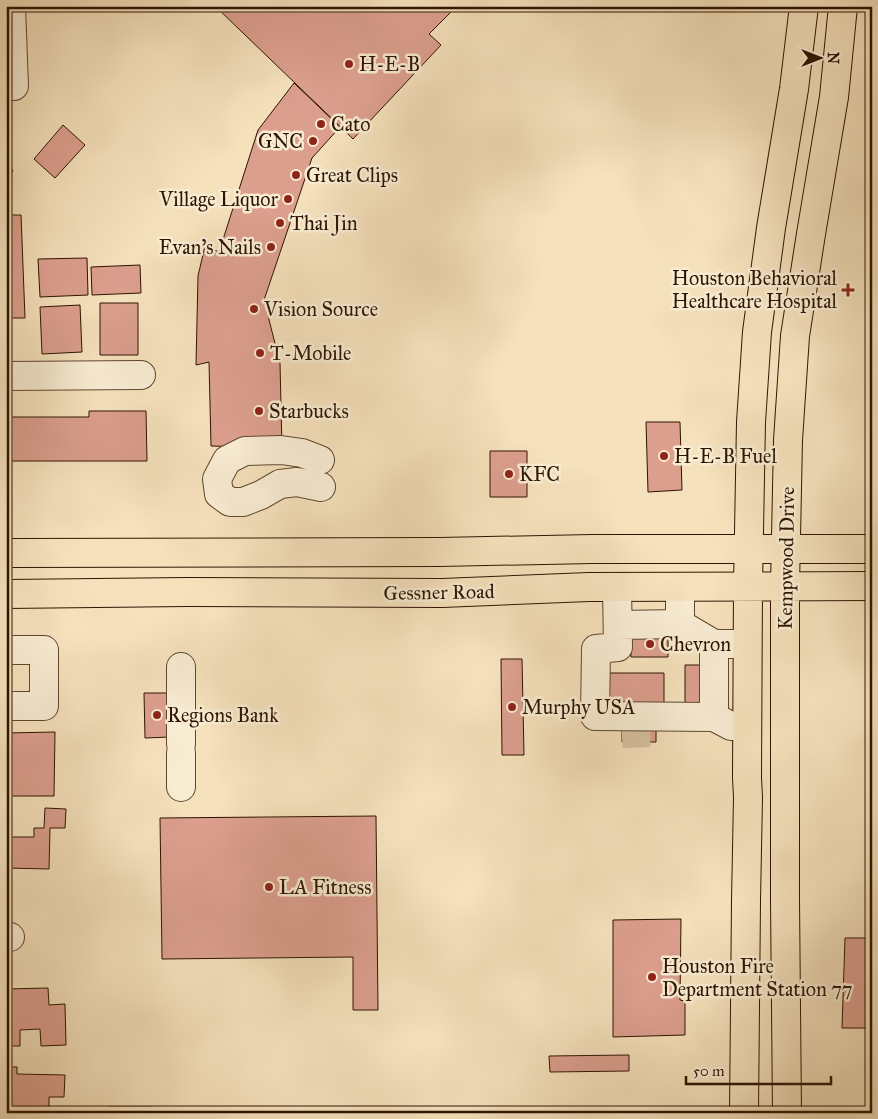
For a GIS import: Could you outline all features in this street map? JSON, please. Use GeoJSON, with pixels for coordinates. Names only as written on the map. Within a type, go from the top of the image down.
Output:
{"type":"FeatureCollection","features":[{"type":"Feature","properties":{"kind":"main road","name":"Kempwood Drive"},"geometry":{"type":"LineString","coordinates":[[744,1113],[748,797],[746,778],[748,549],[751,422],[758,332],[771,228],[794,89],[804,6]]}},
{"type":"Feature","properties":{"kind":"main road","name":"Kempwood Drive"},"geometry":{"type":"LineString","coordinates":[[787,1113],[785,586],[788,440],[795,336],[834,97],[842,6]]}},
{"type":"Feature","properties":{"kind":"main road","name":"Gessner Road"},"geometry":{"type":"LineString","coordinates":[[6,553],[872,549]]}},
{"type":"Feature","properties":{"kind":"main road","name":"Gessner Road"},"geometry":{"type":"LineString","coordinates":[[6,594],[187,592],[442,593],[617,587],[872,586]]}},
{"type":"Feature","properties":{"kind":"street"},"geometry":{"type":"LineString","coordinates":[[11,6],[14,86]]}},
{"type":"Feature","properties":{"kind":"street"},"geometry":{"type":"LineString","coordinates":[[6,376],[141,375]]}},
{"type":"Feature","properties":{"kind":"street"},"geometry":{"type":"LineString","coordinates":[[320,460],[302,453],[281,450],[245,451],[227,460],[217,479],[219,494],[230,502],[243,502],[261,495],[280,484],[297,482],[321,487]]}},
{"type":"Feature","properties":{"kind":"street"},"geometry":{"type":"LineString","coordinates":[[617,587],[618,648],[596,649],[595,716],[602,728],[611,735],[622,734]]}},
{"type":"Feature","properties":{"kind":"street"},"geometry":{"type":"LineString","coordinates":[[680,587],[680,624]]}},
{"type":"Feature","properties":{"kind":"street"},"geometry":{"type":"LineString","coordinates":[[618,625],[680,624],[714,644],[748,644]]}},
{"type":"Feature","properties":{"kind":"street"},"geometry":{"type":"LineString","coordinates":[[703,717],[714,644]]}},
{"type":"Feature","properties":{"kind":"street"},"geometry":{"type":"LineString","coordinates":[[6,650],[44,650],[44,706],[6,706]]}},
{"type":"Feature","properties":{"kind":"street"},"geometry":{"type":"LineString","coordinates":[[180,667],[181,787]]}},
{"type":"Feature","properties":{"kind":"street"},"geometry":{"type":"LineString","coordinates":[[595,716],[703,717],[731,726],[747,726]]}},
{"type":"Feature","properties":{"kind":"street"},"geometry":{"type":"LineString","coordinates":[[656,733],[672,733],[703,717]]}},
{"type":"Feature","properties":{"kind":"building","name":"H-E-B"},"geometry":{"type":"Polygon","coordinates":[[[215,6],[457,6],[429,34],[441,45],[353,139],[215,6]]]}},
{"type":"Feature","properties":{"kind":"building"},"geometry":{"type":"Polygon","coordinates":[[[294,83],[340,127],[312,158],[264,300],[280,363],[282,448],[211,446],[209,362],[196,365],[198,276],[205,246],[219,252],[258,130],[294,83]]]}},
{"type":"Feature","properties":{"kind":"building"},"geometry":{"type":"Polygon","coordinates":[[[63,125],[85,145],[55,178],[34,159],[63,125]]]}},
{"type":"Feature","properties":{"kind":"building"},"geometry":{"type":"Polygon","coordinates":[[[6,144],[10,146],[6,161],[6,144]]]}},
{"type":"Feature","properties":{"kind":"building"},"geometry":{"type":"Polygon","coordinates":[[[6,168],[13,170],[7,188],[6,188],[6,168]]]}},
{"type":"Feature","properties":{"kind":"building"},"geometry":{"type":"Polygon","coordinates":[[[6,215],[21,215],[25,318],[6,318],[6,215]]]}},
{"type":"Feature","properties":{"kind":"building"},"geometry":{"type":"Polygon","coordinates":[[[87,258],[88,295],[40,297],[38,259],[87,258]]]}},
{"type":"Feature","properties":{"kind":"building"},"geometry":{"type":"Polygon","coordinates":[[[140,265],[141,293],[92,295],[91,267],[140,265]]]}},
{"type":"Feature","properties":{"kind":"building"},"geometry":{"type":"Polygon","coordinates":[[[100,303],[138,303],[138,355],[100,355],[100,303]]]}},
{"type":"Feature","properties":{"kind":"building"},"geometry":{"type":"Polygon","coordinates":[[[80,305],[82,352],[42,354],[40,307],[80,305]]]}},
{"type":"Feature","properties":{"kind":"building"},"geometry":{"type":"Polygon","coordinates":[[[89,411],[146,411],[147,461],[6,461],[6,417],[89,417],[89,411]]]}},
{"type":"Feature","properties":{"kind":"building","name":"H-E-B Fuel"},"geometry":{"type":"Polygon","coordinates":[[[646,422],[680,422],[682,490],[648,492],[646,422]]]}},
{"type":"Feature","properties":{"kind":"building","name":"KFC"},"geometry":{"type":"Polygon","coordinates":[[[490,451],[527,451],[527,497],[490,497],[490,451]]]}},
{"type":"Feature","properties":{"kind":"building","name":"Chevron"},"geometry":{"type":"Polygon","coordinates":[[[631,631],[668,631],[668,657],[631,657],[631,631]]]}},
{"type":"Feature","properties":{"kind":"building","name":"Murphy USA"},"geometry":{"type":"Polygon","coordinates":[[[501,659],[522,659],[524,755],[502,755],[501,659]]]}},
{"type":"Feature","properties":{"kind":"building","name":"Chevron"},"geometry":{"type":"Polygon","coordinates":[[[685,665],[708,665],[708,704],[685,704],[685,665]]]}},
{"type":"Feature","properties":{"kind":"building"},"geometry":{"type":"Polygon","coordinates":[[[603,673],[664,673],[664,706],[603,706],[603,673]]]}},
{"type":"Feature","properties":{"kind":"building","name":"Regions Bank"},"geometry":{"type":"Polygon","coordinates":[[[144,693],[171,693],[170,737],[145,738],[144,693]]]}},
{"type":"Feature","properties":{"kind":"building"},"geometry":{"type":"Polygon","coordinates":[[[622,724],[656,724],[656,742],[622,742],[622,724]]]}},
{"type":"Feature","properties":{"kind":"building"},"geometry":{"type":"Polygon","coordinates":[[[55,732],[54,796],[6,796],[6,733],[55,732]]]}},
{"type":"Feature","properties":{"kind":"building"},"geometry":{"type":"Polygon","coordinates":[[[45,808],[66,809],[65,828],[50,828],[49,869],[6,868],[6,837],[34,837],[34,828],[44,828],[45,808]]]}},
{"type":"Feature","properties":{"kind":"building","name":"LA Fitness"},"geometry":{"type":"Polygon","coordinates":[[[376,816],[378,1010],[353,1010],[353,957],[162,959],[160,818],[376,816]]]}},
{"type":"Feature","properties":{"kind":"building"},"geometry":{"type":"Polygon","coordinates":[[[681,919],[680,1000],[685,1001],[685,1035],[613,1037],[613,920],[681,919]]]}},
{"type":"Feature","properties":{"kind":"building"},"geometry":{"type":"Polygon","coordinates":[[[845,938],[872,938],[872,1028],[842,1028],[845,938]]]}},
{"type":"Feature","properties":{"kind":"building"},"geometry":{"type":"Polygon","coordinates":[[[48,988],[49,1005],[65,1004],[66,1045],[41,1046],[40,1029],[20,1030],[20,1046],[6,1046],[6,989],[48,988]]]}},
{"type":"Feature","properties":{"kind":"building"},"geometry":{"type":"Polygon","coordinates":[[[629,1055],[629,1071],[550,1072],[549,1056],[629,1055]]]}},
{"type":"Feature","properties":{"kind":"building"},"geometry":{"type":"Polygon","coordinates":[[[6,1067],[17,1067],[17,1074],[65,1075],[64,1097],[49,1097],[49,1113],[6,1113],[6,1067]]]}},
{"type":"Feature","properties":{"kind":"building"},"geometry":{"type":"Polygon","coordinates":[[[108,1107],[152,1107],[152,1113],[108,1113],[108,1107]]]}},
{"type":"Feature","properties":{"kind":"building"},"geometry":{"type":"Polygon","coordinates":[[[203,1108],[248,1108],[248,1113],[203,1113],[203,1108]]]}},
{"type":"Feature","properties":{"kind":"building"},"geometry":{"type":"Polygon","coordinates":[[[486,1108],[528,1108],[528,1111],[614,1113],[486,1113],[486,1108]]]}},
{"type":"Feature","properties":{"kind":"building"},"geometry":{"type":"Polygon","coordinates":[[[301,1109],[445,1109],[445,1113],[301,1113],[301,1109]]]}},
{"type":"Feature","properties":{"kind":"building"},"geometry":{"type":"Polygon","coordinates":[[[664,1109],[714,1110],[714,1113],[663,1113],[664,1109]]]}},
{"type":"Feature","properties":{"kind":"tunnel"},"geometry":{"type":"LineString","coordinates":[[622,734],[656,733]]}},
{"type":"Feature","properties":{"kind":"place","name":"H-E-B"},"geometry":{"type":"Point","coordinates":[349,64]}},
{"type":"Feature","properties":{"kind":"place","name":"Cato"},"geometry":{"type":"Point","coordinates":[321,124]}},
{"type":"Feature","properties":{"kind":"place","name":"GNC"},"geometry":{"type":"Point","coordinates":[313,141]}},
{"type":"Feature","properties":{"kind":"place","name":"Great Clips"},"geometry":{"type":"Point","coordinates":[296,175]}},
{"type":"Feature","properties":{"kind":"place","name":"Village Liquor"},"geometry":{"type":"Point","coordinates":[288,199]}},
{"type":"Feature","properties":{"kind":"place","name":"Thai Jin"},"geometry":{"type":"Point","coordinates":[280,223]}},
{"type":"Feature","properties":{"kind":"place","name":"Evan's Nails"},"geometry":{"type":"Point","coordinates":[271,247]}},
{"type":"Feature","properties":{"kind":"place","name":"Houston Behavioral Healthcare Hospital"},"geometry":{"type":"Point","coordinates":[848,290]}},
{"type":"Feature","properties":{"kind":"place","name":"Vision Source"},"geometry":{"type":"Point","coordinates":[254,309]}},
{"type":"Feature","properties":{"kind":"place","name":"T-Mobile"},"geometry":{"type":"Point","coordinates":[260,353]}},
{"type":"Feature","properties":{"kind":"place","name":"Starbucks"},"geometry":{"type":"Point","coordinates":[259,411]}},
{"type":"Feature","properties":{"kind":"place","name":"H-E-B Fuel"},"geometry":{"type":"Point","coordinates":[664,456]}},
{"type":"Feature","properties":{"kind":"place","name":"KFC"},"geometry":{"type":"Point","coordinates":[509,474]}},
{"type":"Feature","properties":{"kind":"place","name":"Chevron"},"geometry":{"type":"Point","coordinates":[650,644]}},
{"type":"Feature","properties":{"kind":"place","name":"Murphy USA"},"geometry":{"type":"Point","coordinates":[512,707]}},
{"type":"Feature","properties":{"kind":"place","name":"Regions Bank"},"geometry":{"type":"Point","coordinates":[157,715]}},
{"type":"Feature","properties":{"kind":"place","name":"LA Fitness"},"geometry":{"type":"Point","coordinates":[269,887]}},
{"type":"Feature","properties":{"kind":"place","name":"Houston Fire Department Station 77"},"geometry":{"type":"Point","coordinates":[652,977]}}]}
